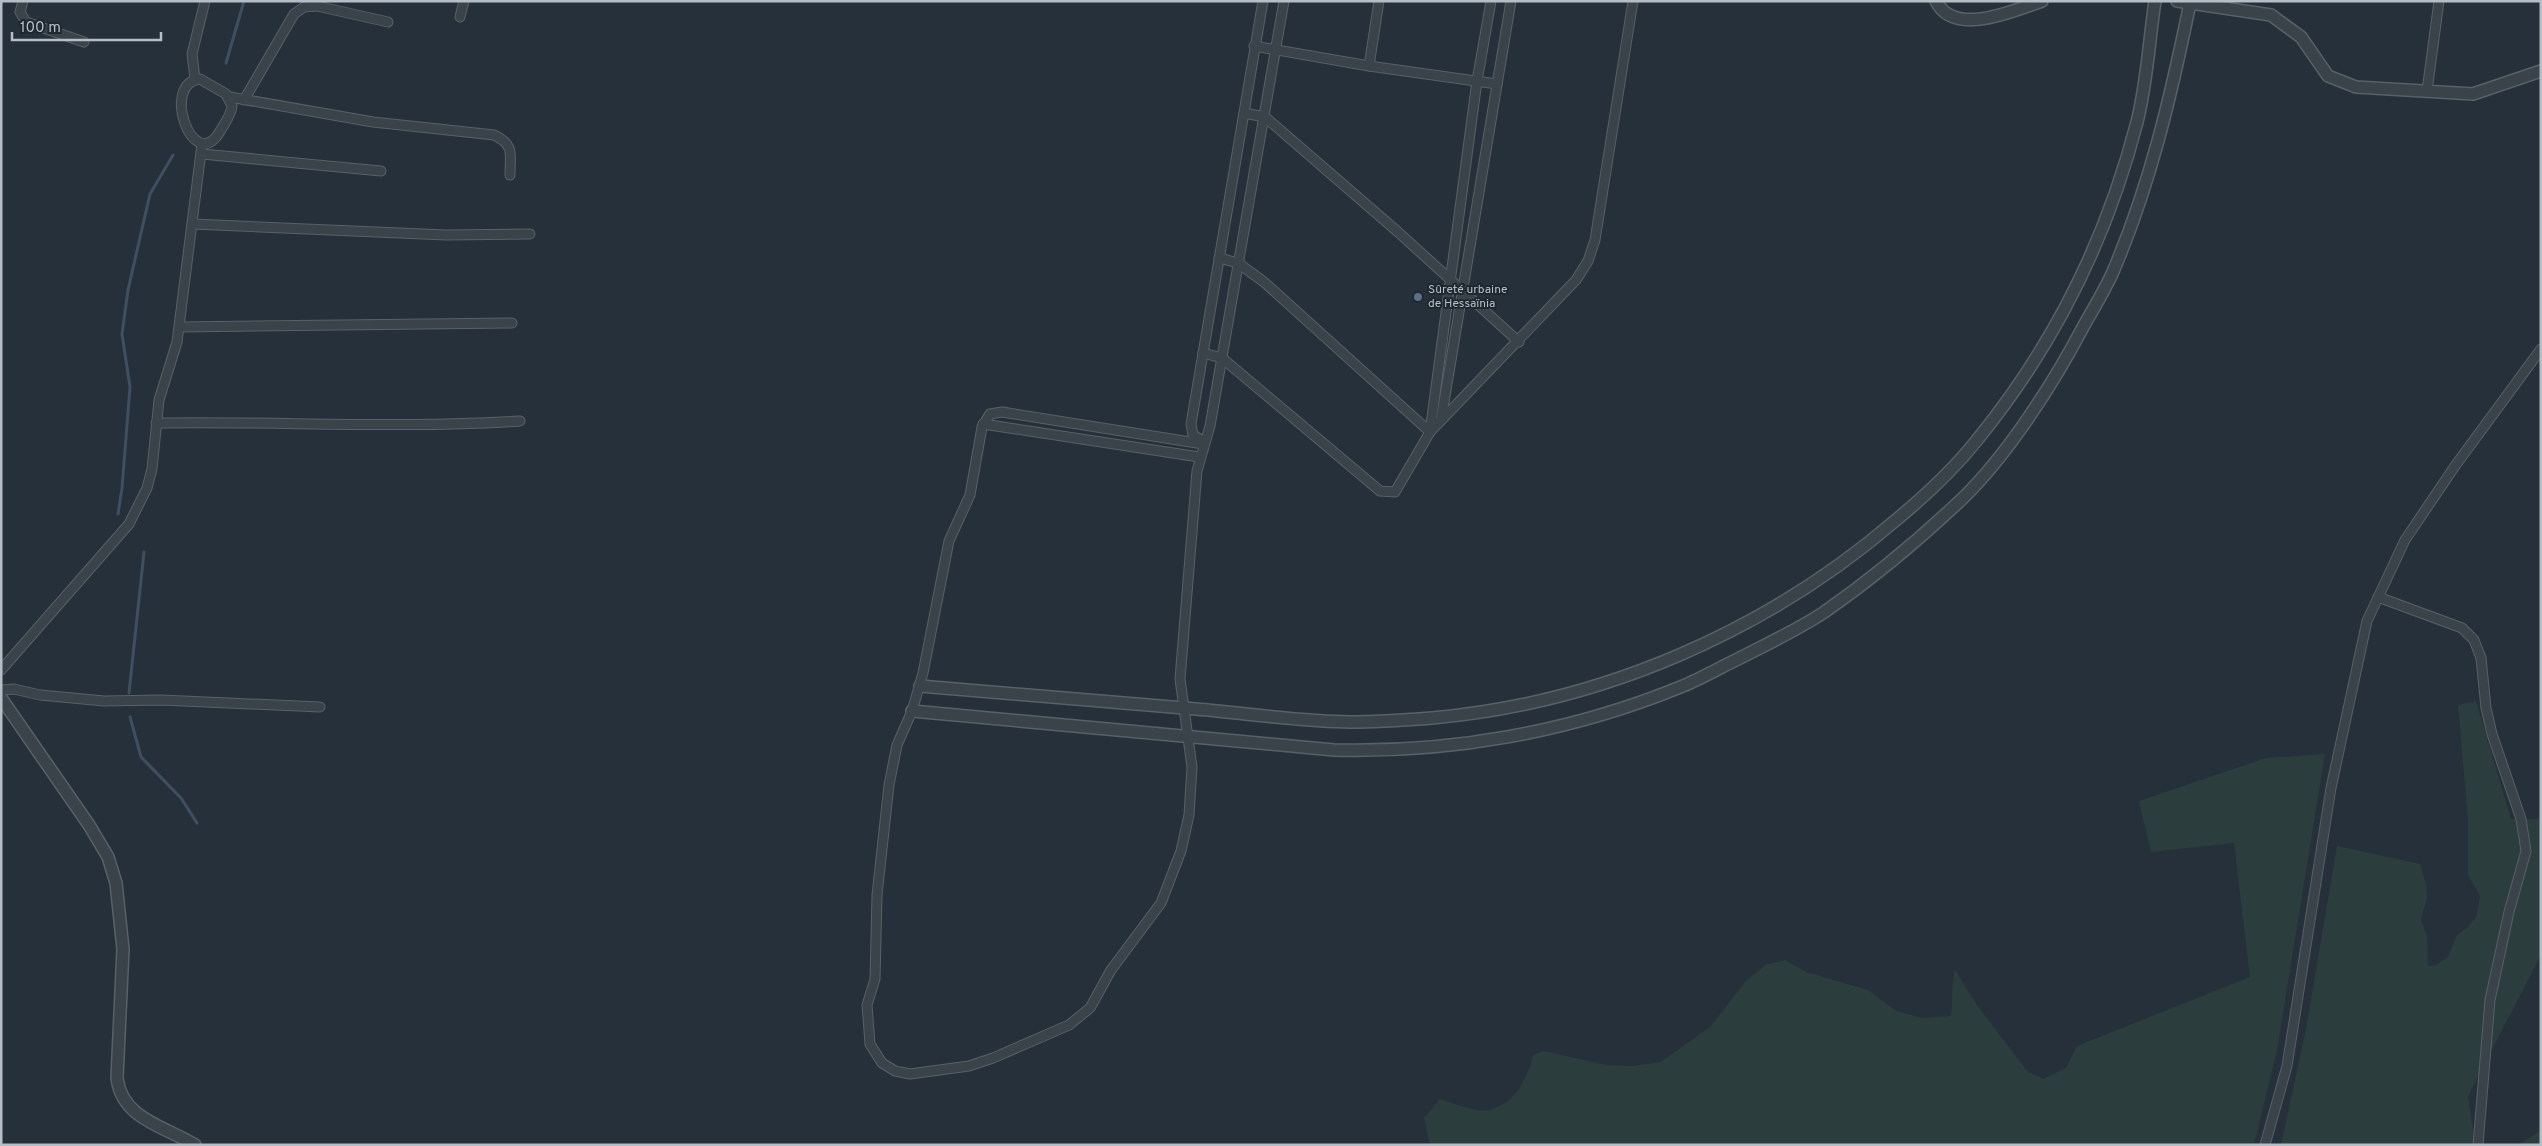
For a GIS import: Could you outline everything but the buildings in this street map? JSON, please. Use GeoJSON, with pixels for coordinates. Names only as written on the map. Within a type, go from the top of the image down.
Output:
{"type":"FeatureCollection","features":[{"type":"Feature","properties":{"kind":"street"},"geometry":{"type":"LineString","coordinates":[[23,1],[20,12],[26,22],[84,42]]}},
{"type":"Feature","properties":{"kind":"street"},"geometry":{"type":"LineString","coordinates":[[195,79],[192,54],[205,1]]}},
{"type":"Feature","properties":{"kind":"street"},"geometry":{"type":"LineString","coordinates":[[460,17],[464,1]]}},
{"type":"Feature","properties":{"kind":"street"},"geometry":{"type":"LineString","coordinates":[[1204,443],[1193,435],[1191,428],[1263,1]]}},
{"type":"Feature","properties":{"kind":"street"},"geometry":{"type":"LineString","coordinates":[[1204,443],[998,411],[990,414],[983,424],[970,494],[952,533],[947,550],[920,686],[912,711],[896,745],[889,785],[878,886],[875,980],[867,1005],[869,1037],[873,1051],[888,1068],[902,1073],[948,1070],[986,1060],[1069,1026],[1090,1008],[1119,959],[1161,903],[1175,869],[1185,834],[1191,796],[1192,767],[1182,708],[1180,679],[1199,457],[1204,443],[1210,426],[1284,1]]}},
{"type":"Feature","properties":{"kind":"street"},"geometry":{"type":"LineString","coordinates":[[1369,66],[1379,1]]}},
{"type":"Feature","properties":{"kind":"street"},"geometry":{"type":"LineString","coordinates":[[1436,420],[1451,280],[1477,81],[1491,1]]}},
{"type":"Feature","properties":{"kind":"street"},"geometry":{"type":"LineString","coordinates":[[1203,353],[1222,358],[1380,491],[1395,492],[1436,420],[1463,291],[1510,1]]}},
{"type":"Feature","properties":{"kind":"street"},"geometry":{"type":"LineString","coordinates":[[1436,420],[1519,342],[1576,280],[1588,261],[1595,240],[1632,1]]}},
{"type":"Feature","properties":{"kind":"street"},"geometry":{"type":"LineString","coordinates":[[1936,1],[1938,5],[1958,20],[1991,19],[2042,1]]}},
{"type":"Feature","properties":{"kind":"street"},"geometry":{"type":"LineString","coordinates":[[920,686],[1348,722],[1431,718],[1503,710],[1581,691],[1714,640],[1784,602],[1859,552],[1922,498],[1975,443],[2019,385],[2062,317],[2102,228],[2119,183],[2138,118],[2155,1]]}},
{"type":"Feature","properties":{"kind":"street"},"geometry":{"type":"LineString","coordinates":[[2177,1],[2271,14],[2301,37],[2328,76],[2356,87],[2473,94],[2541,72]]}},
{"type":"Feature","properties":{"kind":"street"},"geometry":{"type":"LineString","coordinates":[[2427,91],[2439,1]]}},
{"type":"Feature","properties":{"kind":"street"},"geometry":{"type":"LineString","coordinates":[[912,711],[1334,750],[1380,751],[1446,747],[1518,735],[1604,714],[1680,687],[1821,615],[1868,579],[1965,496],[2011,441],[2062,367],[2111,276],[2140,204],[2171,99],[2190,3]]}},
{"type":"Feature","properties":{"kind":"street"},"geometry":{"type":"LineString","coordinates":[[244,100],[294,14],[304,7],[316,6],[388,22]]}},
{"type":"Feature","properties":{"kind":"street"},"geometry":{"type":"LineString","coordinates":[[1254,46],[1369,66],[1497,84]]}},
{"type":"Feature","properties":{"kind":"street"},"geometry":{"type":"LineString","coordinates":[[230,97],[232,106],[230,114],[216,136],[209,142],[202,144],[194,141],[189,134],[182,110],[183,92],[190,81],[195,79],[205,80],[230,97],[244,100],[373,122],[494,135],[506,140],[511,149],[510,175]]}},
{"type":"Feature","properties":{"kind":"street"},"geometry":{"type":"LineString","coordinates":[[1244,113],[1265,117],[1519,342]]}},
{"type":"Feature","properties":{"kind":"street"},"geometry":{"type":"LineString","coordinates":[[1,670],[129,524],[147,488],[152,469],[159,400],[174,354],[180,327],[202,144]]}},
{"type":"Feature","properties":{"kind":"street"},"geometry":{"type":"LineString","coordinates":[[202,154],[381,171]]}},
{"type":"Feature","properties":{"kind":"street"},"geometry":{"type":"LineString","coordinates":[[193,224],[446,235],[530,234]]}},
{"type":"Feature","properties":{"kind":"street"},"geometry":{"type":"LineString","coordinates":[[1220,258],[1238,263],[1264,282],[1430,432]]}},
{"type":"Feature","properties":{"kind":"street"},"geometry":{"type":"LineString","coordinates":[[180,327],[512,323]]}},
{"type":"Feature","properties":{"kind":"street"},"geometry":{"type":"LineString","coordinates":[[2265,1145],[2287,1066],[2331,788],[2367,621],[2405,540],[2455,466],[2541,349]]}},
{"type":"Feature","properties":{"kind":"street"},"geometry":{"type":"LineString","coordinates":[[156,423],[241,422],[391,426],[520,421]]}},
{"type":"Feature","properties":{"kind":"street"},"geometry":{"type":"LineString","coordinates":[[983,424],[1199,457]]}},
{"type":"Feature","properties":{"kind":"street"},"geometry":{"type":"LineString","coordinates":[[1102,442],[1106,428]]}},
{"type":"Feature","properties":{"kind":"street"},"geometry":{"type":"LineString","coordinates":[[2378,597],[2462,628],[2474,640],[2481,658],[2486,708],[2492,734],[2524,835],[2526,851],[2490,1000],[2478,1145]]}},
{"type":"Feature","properties":{"kind":"street"},"geometry":{"type":"LineString","coordinates":[[1,690],[14,689],[40,695],[104,701],[161,700],[320,707]]}},
{"type":"Feature","properties":{"kind":"street"},"geometry":{"type":"LineString","coordinates":[[1,698],[89,825],[108,857],[116,883],[123,949],[118,1090],[128,1106],[142,1119],[173,1131],[195,1145]]}},
{"type":"Feature","properties":{"kind":"green space"},"geometry":{"type":"Polygon","coordinates":[[[2476,701],[2511,819],[2537,819],[2541,814],[2541,955],[2468,1096],[2475,1145],[2281,1145],[2306,1029],[2337,846],[2420,864],[2426,885],[2427,898],[2421,919],[2427,937],[2428,966],[2436,965],[2448,957],[2457,935],[2469,926],[2477,915],[2480,896],[2468,875],[2468,820],[2458,705],[2476,701]]]}},
{"type":"Feature","properties":{"kind":"green space"},"geometry":{"type":"Polygon","coordinates":[[[2325,754],[2277,1050],[2254,1145],[1430,1145],[1424,1118],[1440,1099],[1484,1111],[1498,1107],[1506,1103],[1518,1089],[1528,1073],[1533,1055],[1544,1051],[1606,1065],[1631,1066],[1661,1062],[1711,1026],[1745,982],[1765,965],[1785,960],[1806,972],[1868,990],[1896,1011],[1922,1018],[1951,1016],[1955,970],[1977,1005],[2027,1071],[2043,1079],[2066,1068],[2077,1046],[2250,977],[2234,843],[2151,852],[2139,801],[2266,758],[2325,754]]]}},
{"type":"Feature","properties":{"kind":"green space"},"geometry":{"type":"Polygon","coordinates":[[[2541,1130],[2541,1145],[2519,1145],[2541,1130]]]}},
{"type":"Feature","properties":{"kind":"waterway"},"geometry":{"type":"LineString","coordinates":[[226,63],[244,1]]}},
{"type":"Feature","properties":{"kind":"waterway"},"geometry":{"type":"LineString","coordinates":[[118,514],[122,488],[130,387],[122,334],[128,290],[150,194],[173,155]]}},
{"type":"Feature","properties":{"kind":"waterway"},"geometry":{"type":"LineString","coordinates":[[129,693],[144,552]]}},
{"type":"Feature","properties":{"kind":"waterway"},"geometry":{"type":"LineString","coordinates":[[130,717],[141,757],[181,798],[197,823]]}},
{"type":"Feature","properties":{"kind":"place","name":"Sûreté urbaine de Hessaïnia"},"geometry":{"type":"Point","coordinates":[1418,297]}}]}
